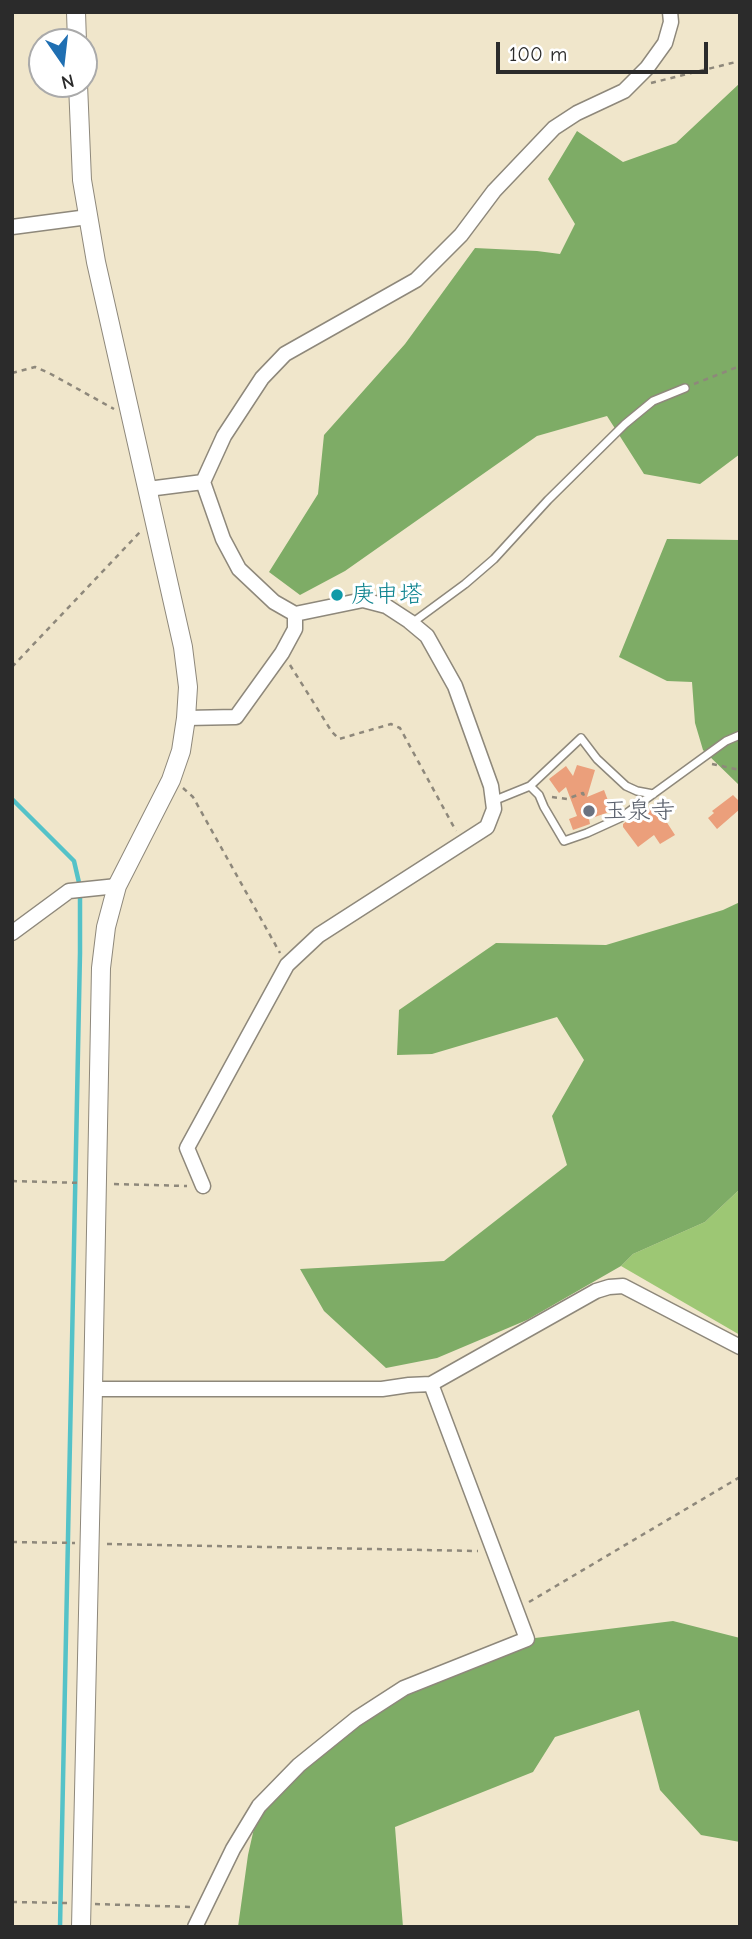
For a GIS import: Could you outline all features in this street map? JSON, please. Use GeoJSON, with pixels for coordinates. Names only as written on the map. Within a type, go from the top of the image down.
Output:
{"type":"FeatureCollection","features":[{"type":"Feature","properties":{"kind":"street"},"geometry":{"type":"LineString","coordinates":[[203,1186],[187,1147],[287,965],[319,935],[487,827],[494,809],[491,786],[455,686],[427,636],[386,607],[363,600],[295,614],[274,603],[239,569],[223,539],[203,482],[224,436],[262,378],[285,354],[416,280],[461,236],[494,191],[554,128],[577,113],[624,90],[647,68],[666,43],[671,22],[670,12]]}},
{"type":"Feature","properties":{"kind":"street"},"geometry":{"type":"LineString","coordinates":[[79,98],[82,180],[96,262],[183,647],[188,687],[181,751],[171,780],[117,886],[106,927],[100,968],[80,1927]]}},
{"type":"Feature","properties":{"kind":"street"},"geometry":{"type":"LineString","coordinates":[[12,227],[88,217]]}},
{"type":"Feature","properties":{"kind":"street"},"geometry":{"type":"LineString","coordinates":[[148,489],[203,482]]}},
{"type":"Feature","properties":{"kind":"street"},"geometry":{"type":"LineString","coordinates":[[186,718],[236,717],[282,653],[295,629],[295,614]]}},
{"type":"Feature","properties":{"kind":"street"},"geometry":{"type":"LineString","coordinates":[[12,933],[69,891],[117,886]]}},
{"type":"Feature","properties":{"kind":"street"},"geometry":{"type":"LineString","coordinates":[[93,1389],[382,1389],[430,1384],[596,1291],[623,1286],[740,1348]]}},
{"type":"Feature","properties":{"kind":"street"},"geometry":{"type":"LineString","coordinates":[[195,1927],[233,1849],[259,1807],[299,1765],[356,1719],[404,1689],[527,1639],[430,1384]]}},
{"type":"Feature","properties":{"kind":"lane"},"geometry":{"type":"LineString","coordinates":[[412,623],[494,559],[548,500],[625,424],[653,401],[685,388]]}},
{"type":"Feature","properties":{"kind":"lane"},"geometry":{"type":"LineString","coordinates":[[530,786],[539,795],[564,841],[620,818],[726,741],[740,735]]}},
{"type":"Feature","properties":{"kind":"lane"},"geometry":{"type":"LineString","coordinates":[[493,801],[530,786],[580,738],[597,759],[626,786],[653,794]]}},
{"type":"Feature","properties":{"kind":"path"},"geometry":{"type":"LineString","coordinates":[[650,84],[740,61]]}},
{"type":"Feature","properties":{"kind":"path"},"geometry":{"type":"LineString","coordinates":[[685,388],[740,366]]}},
{"type":"Feature","properties":{"kind":"path"},"geometry":{"type":"LineString","coordinates":[[12,373],[35,367],[132,419]]}},
{"type":"Feature","properties":{"kind":"path"},"geometry":{"type":"LineString","coordinates":[[12,667],[140,532],[157,527]]}},
{"type":"Feature","properties":{"kind":"path"},"geometry":{"type":"LineString","coordinates":[[282,653],[339,739],[391,724],[400,728],[462,843]]}},
{"type":"Feature","properties":{"kind":"path"},"geometry":{"type":"LineString","coordinates":[[731,767],[740,769]]}},
{"type":"Feature","properties":{"kind":"path"},"geometry":{"type":"LineString","coordinates":[[171,780],[193,796],[287,965]]}},
{"type":"Feature","properties":{"kind":"path"},"geometry":{"type":"LineString","coordinates":[[539,795],[566,799],[583,793],[584,796]]}},
{"type":"Feature","properties":{"kind":"path"},"geometry":{"type":"LineString","coordinates":[[517,1609],[740,1477]]}},
{"type":"Feature","properties":{"kind":"path"},"geometry":{"type":"LineString","coordinates":[[12,1542],[495,1551]]}},
{"type":"Feature","properties":{"kind":"path"},"geometry":{"type":"LineString","coordinates":[[12,1902],[204,1908]]}},
{"type":"Feature","properties":{"kind":"green space"},"geometry":{"type":"Polygon","coordinates":[[[740,83],[740,454],[700,484],[644,474],[607,416],[537,436],[345,571],[300,595],[269,572],[318,494],[324,435],[405,344],[475,248],[560,254],[575,224],[548,179],[577,131],[623,162],[676,143],[740,83]]]}},
{"type":"Feature","properties":{"kind":"green space"},"geometry":{"type":"Polygon","coordinates":[[[667,539],[740,540],[740,786],[703,750],[695,723],[692,682],[667,681],[619,657],[667,539]]]}},
{"type":"Feature","properties":{"kind":"green space"},"geometry":{"type":"Polygon","coordinates":[[[740,902],[740,1189],[705,1222],[633,1254],[621,1266],[527,1320],[437,1358],[386,1368],[324,1311],[300,1269],[444,1261],[567,1165],[552,1116],[584,1060],[557,1017],[432,1054],[397,1055],[399,1010],[496,943],[606,945],[723,910],[740,902]]]}},
{"type":"Feature","properties":{"kind":"green space"},"geometry":{"type":"Polygon","coordinates":[[[740,1189],[740,1335],[621,1266],[633,1254],[705,1222],[740,1189]]]}},
{"type":"Feature","properties":{"kind":"green space"},"geometry":{"type":"Polygon","coordinates":[[[673,1621],[740,1638],[740,1842],[701,1835],[660,1790],[639,1710],[555,1737],[533,1772],[395,1827],[403,1927],[238,1927],[248,1855],[259,1806],[299,1765],[404,1688],[527,1639],[673,1621]]]}},
{"type":"Feature","properties":{"kind":"building"},"geometry":{"type":"Polygon","coordinates":[[[577,765],[595,770],[587,797],[604,790],[612,811],[589,819],[590,824],[573,830],[569,819],[577,816],[566,787],[559,793],[549,779],[566,766],[573,776],[577,765]]]}},
{"type":"Feature","properties":{"kind":"building"},"geometry":{"type":"Polygon","coordinates":[[[733,795],[740,802],[740,809],[717,829],[708,818],[714,813],[712,811],[733,795]]]}},
{"type":"Feature","properties":{"kind":"building"},"geometry":{"type":"Polygon","coordinates":[[[655,804],[675,835],[660,844],[654,835],[638,847],[623,824],[655,804]]]}},
{"type":"Feature","properties":{"kind":"waterway"},"geometry":{"type":"LineString","coordinates":[[12,799],[74,861],[80,887],[60,1927]]}},
{"type":"Feature","properties":{"kind":"place","name":"庚申塔"},"geometry":{"type":"Point","coordinates":[337,595]}},
{"type":"Feature","properties":{"kind":"place","name":"玉泉寺"},"geometry":{"type":"Point","coordinates":[589,811]}}]}
